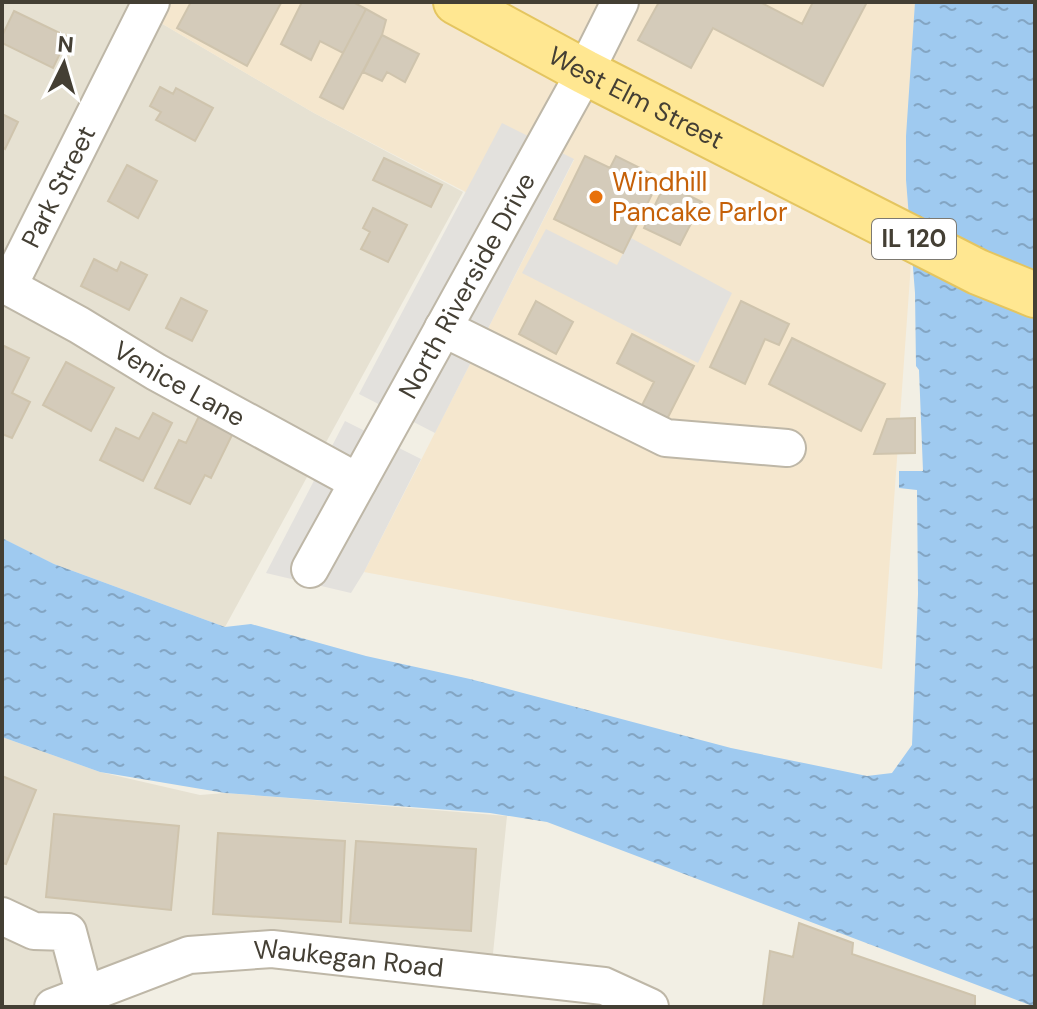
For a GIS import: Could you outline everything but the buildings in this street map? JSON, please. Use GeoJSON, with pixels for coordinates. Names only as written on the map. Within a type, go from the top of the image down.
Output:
{"type":"FeatureCollection","features":[{"type":"Feature","properties":{"kind":"main road","name":"West Elm Street"},"geometry":{"type":"LineString","coordinates":[[456,2],[585,72],[978,272],[1035,295]]}},
{"type":"Feature","properties":{"kind":"street","name":"Park Street"},"geometry":{"type":"LineString","coordinates":[[5,284],[151,2]]}},
{"type":"Feature","properties":{"kind":"street","name":"North Riverside Drive"},"geometry":{"type":"LineString","coordinates":[[310,569],[585,72],[620,2]]}},
{"type":"Feature","properties":{"kind":"street","name":"Venice Lane"},"geometry":{"type":"LineString","coordinates":[[5,284],[156,372],[358,482]]}},
{"type":"Feature","properties":{"kind":"street"},"geometry":{"type":"LineString","coordinates":[[443,328],[666,438],[787,448]]}},
{"type":"Feature","properties":{"kind":"street"},"geometry":{"type":"LineString","coordinates":[[7,925],[34,931],[68,932],[69,1001]]}},
{"type":"Feature","properties":{"kind":"street","name":"Waukegan Road"},"geometry":{"type":"LineString","coordinates":[[69,1001],[189,955],[272,949],[510,991],[604,986],[650,1007]]}},
{"type":"Feature","properties":{"kind":"shaded area"},"geometry":{"type":"Polygon","coordinates":[[[2,2],[142,2],[149,16],[314,113],[463,192],[225,627],[54,564],[2,538],[2,2]]]}},
{"type":"Feature","properties":{"kind":"shaded area"},"geometry":{"type":"Polygon","coordinates":[[[157,2],[444,2],[575,74],[502,211],[314,113],[149,16],[157,2]]]}},
{"type":"Feature","properties":{"kind":"shaded area"},"geometry":{"type":"Polygon","coordinates":[[[474,2],[612,2],[582,59],[474,2]]]}},
{"type":"Feature","properties":{"kind":"shaded area"},"geometry":{"type":"Polygon","coordinates":[[[630,2],[915,2],[906,180],[910,228],[597,67],[630,2]]]}},
{"type":"Feature","properties":{"kind":"shaded area"},"geometry":{"type":"Polygon","coordinates":[[[589,89],[912,249],[882,669],[364,572],[574,160],[555,150],[589,89]]]}},
{"type":"Feature","properties":{"kind":"shaded area"},"geometry":{"type":"Polygon","coordinates":[[[502,123],[574,159],[435,433],[359,394],[502,123]]]}},
{"type":"Feature","properties":{"kind":"shaded area"},"geometry":{"type":"Polygon","coordinates":[[[546,229],[617,265],[631,238],[732,293],[698,363],[522,273],[546,229]]]}},
{"type":"Feature","properties":{"kind":"shaded area"},"geometry":{"type":"Polygon","coordinates":[[[345,421],[421,459],[351,593],[266,573],[345,421]]]}},
{"type":"Feature","properties":{"kind":"shaded area"},"geometry":{"type":"Polygon","coordinates":[[[2,737],[100,772],[200,795],[225,793],[507,816],[491,973],[272,949],[49,1007],[2,1007],[2,737]]]}},
{"type":"Feature","properties":{"kind":"water"},"geometry":{"type":"Polygon","coordinates":[[[915,2],[1035,2],[1035,1007],[547,822],[490,813],[225,793],[100,772],[2,737],[2,538],[54,564],[225,627],[251,624],[731,748],[867,776],[892,773],[912,745],[918,594],[917,490],[899,488],[899,471],[923,471],[906,180],[915,2]]]}},
{"type":"Feature","properties":{"kind":"place","name":"Windhill Pancake Parlor"},"geometry":{"type":"Point","coordinates":[596,197]}}]}
